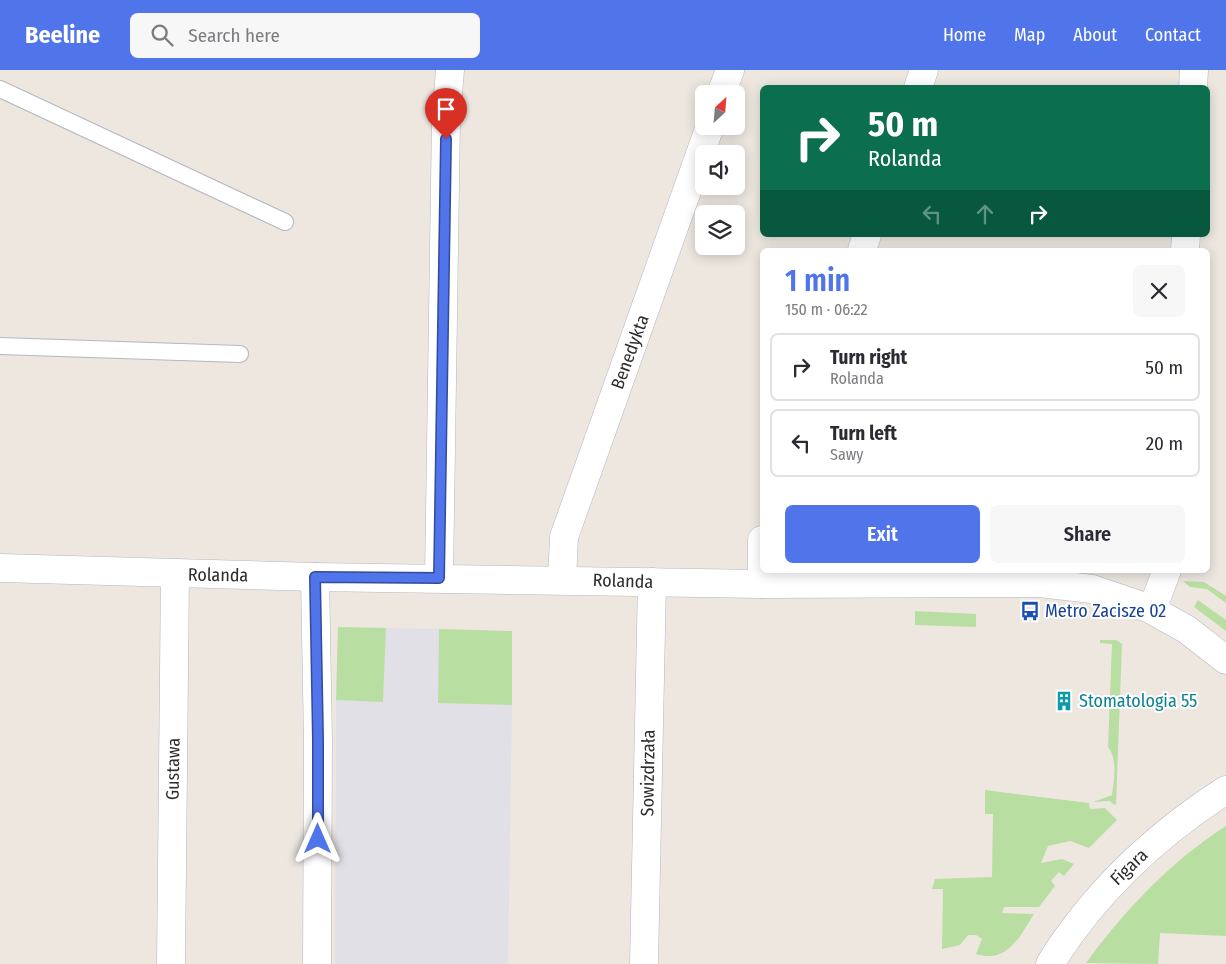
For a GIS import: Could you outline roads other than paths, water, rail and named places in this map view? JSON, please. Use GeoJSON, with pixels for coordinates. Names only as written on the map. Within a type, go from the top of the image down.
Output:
{"type":"FeatureCollection","features":[{"type":"Feature","properties":{"kind":"street"},"geometry":{"type":"LineString","coordinates":[[439,578],[446,119],[450,70]]}},
{"type":"Feature","properties":{"kind":"street"},"geometry":{"type":"LineString","coordinates":[[724,85],[730,70]]}},
{"type":"Feature","properties":{"kind":"street"},"geometry":{"type":"LineString","coordinates":[[919,85],[924,70]]}},
{"type":"Feature","properties":{"kind":"street"},"geometry":{"type":"LineString","coordinates":[[1193,85],[1194,70]]}},
{"type":"Feature","properties":{"kind":"street","name":"Benedykta"},"geometry":{"type":"LineString","coordinates":[[562,580],[564,537],[707,135]]}},
{"type":"Feature","properties":{"kind":"street","name":"Rolanda"},"geometry":{"type":"LineString","coordinates":[[0,568],[315,577],[762,584],[1039,583],[1092,589],[1152,610],[1186,628],[1226,660]]}},
{"type":"Feature","properties":{"kind":"street"},"geometry":{"type":"LineString","coordinates":[[762,573],[762,584]]}},
{"type":"Feature","properties":{"kind":"street"},"geometry":{"type":"LineString","coordinates":[[1152,610],[1166,573]]}},
{"type":"Feature","properties":{"kind":"street","name":"Gustawa"},"geometry":{"type":"LineString","coordinates":[[171,964],[175,574]]}},
{"type":"Feature","properties":{"kind":"street"},"geometry":{"type":"LineString","coordinates":[[315,577],[318,740],[317,964]]}},
{"type":"Feature","properties":{"kind":"street","name":"Sowizdrzała"},"geometry":{"type":"LineString","coordinates":[[644,964],[652,582]]}},
{"type":"Feature","properties":{"kind":"street","name":"Figara"},"geometry":{"type":"LineString","coordinates":[[1050,964],[1093,904],[1133,862],[1176,825],[1226,790]]}},
{"type":"Feature","properties":{"kind":"lane"},"geometry":{"type":"LineString","coordinates":[[0,89],[285,222]]}},
{"type":"Feature","properties":{"kind":"lane"},"geometry":{"type":"LineString","coordinates":[[0,346],[240,354]]}},
{"type":"Feature","properties":{"kind":"place","name":"Metro Zacisze 02"},"geometry":{"type":"Point","coordinates":[1030,611]}},
{"type":"Feature","properties":{"kind":"place","name":"Stomatologia 55"},"geometry":{"type":"Point","coordinates":[1064,701]}}]}
